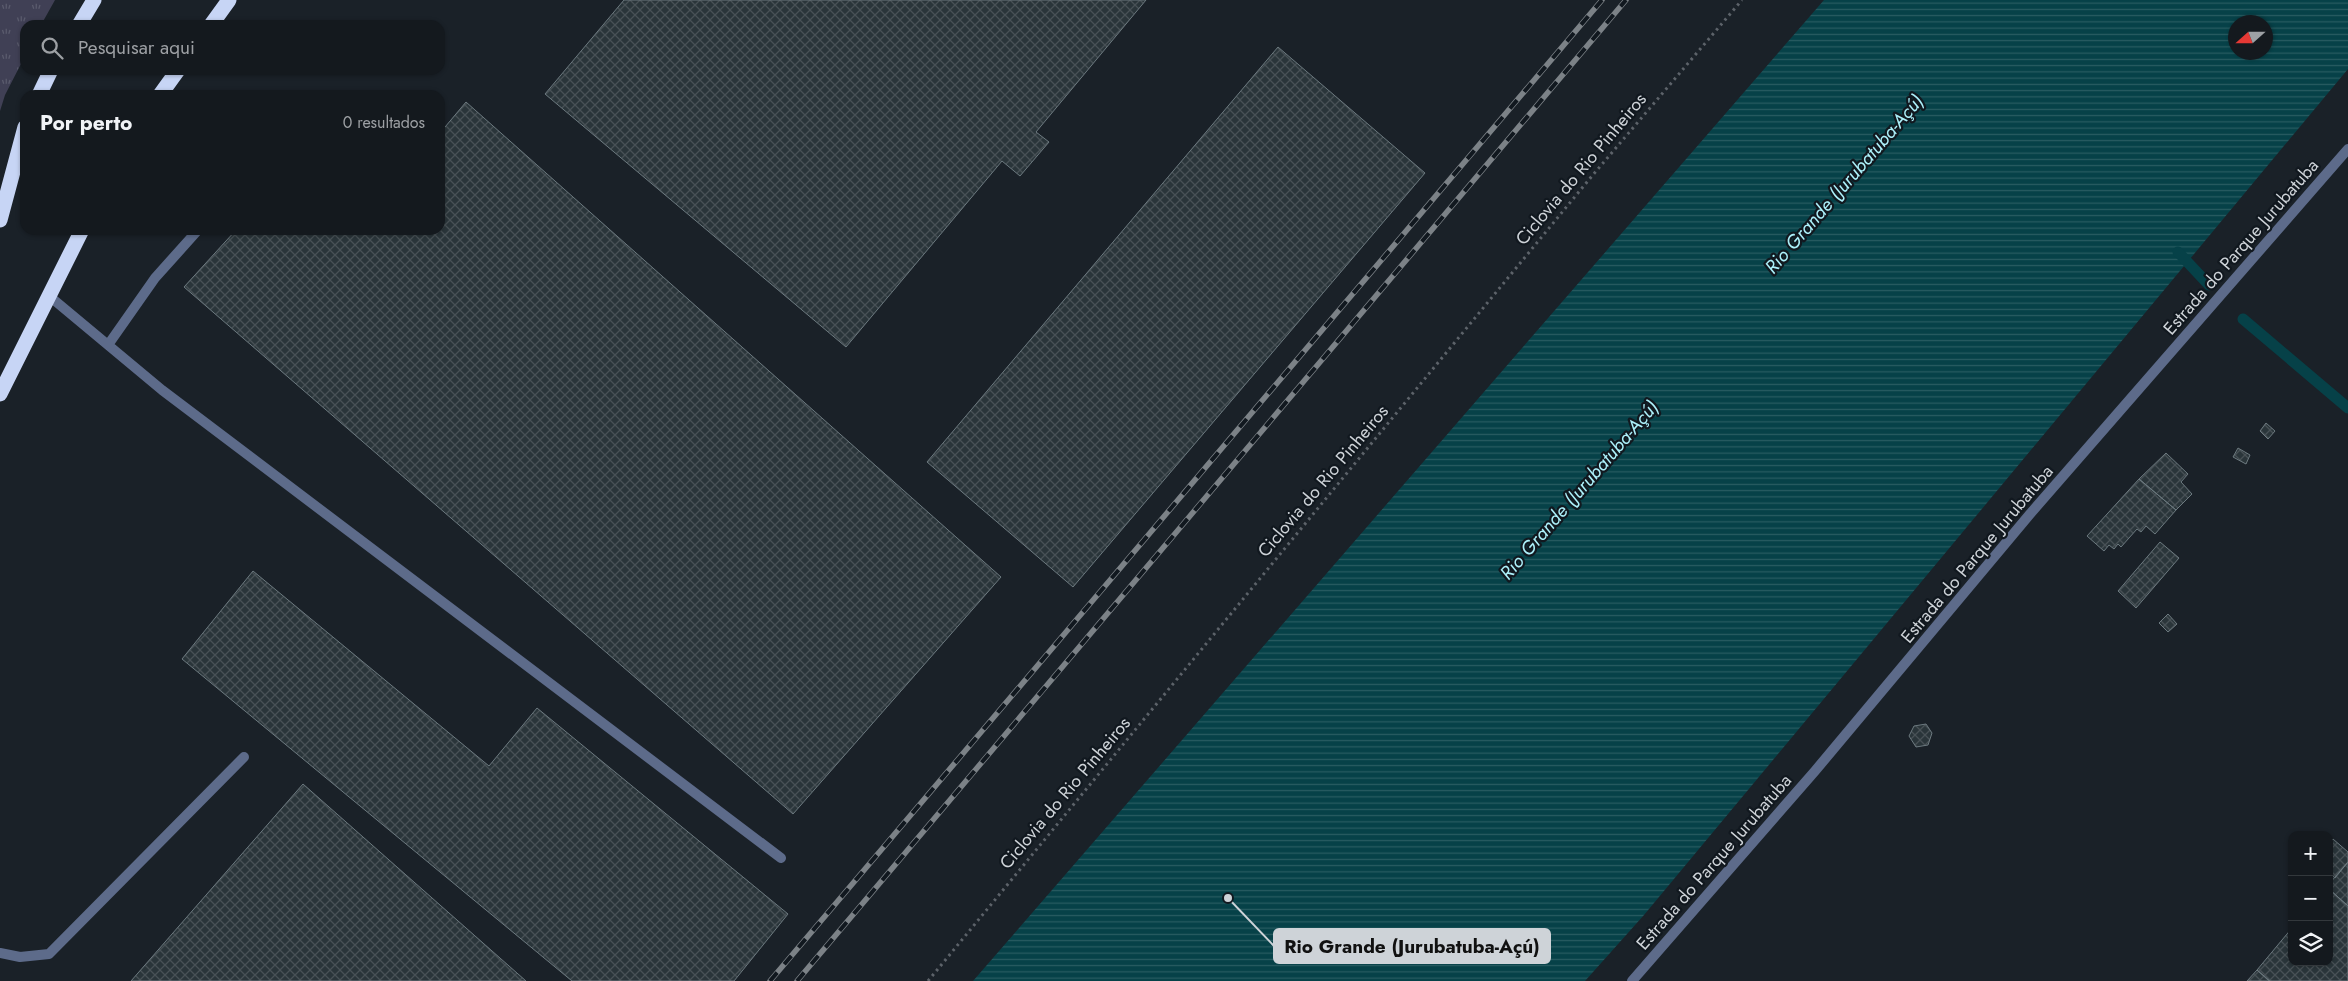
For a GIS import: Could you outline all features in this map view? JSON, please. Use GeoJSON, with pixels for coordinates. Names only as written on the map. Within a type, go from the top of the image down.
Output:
{"type":"FeatureCollection","features":[{"type":"Feature","properties":{"kind":"highway"},"geometry":{"type":"LineString","coordinates":[[82,20],[94,0]]}},
{"type":"Feature","properties":{"kind":"highway"},"geometry":{"type":"LineString","coordinates":[[215,20],[229,0]]}},
{"type":"Feature","properties":{"kind":"highway"},"geometry":{"type":"LineString","coordinates":[[41,90],[49,75]]}},
{"type":"Feature","properties":{"kind":"highway"},"geometry":{"type":"LineString","coordinates":[[164,90],[174,75]]}},
{"type":"Feature","properties":{"kind":"highway"},"geometry":{"type":"LineString","coordinates":[[0,220],[20,145]]}},
{"type":"Feature","properties":{"kind":"highway"},"geometry":{"type":"LineString","coordinates":[[0,394],[79,235]]}},
{"type":"Feature","properties":{"kind":"lane","name":"Estrada do Parque Jurubatuba"},"geometry":{"type":"LineString","coordinates":[[1632,981],[1815,771],[2030,514],[2348,149]]}},
{"type":"Feature","properties":{"kind":"lane"},"geometry":{"type":"LineString","coordinates":[[108,345],[155,278],[194,235]]}},
{"type":"Feature","properties":{"kind":"lane"},"geometry":{"type":"LineString","coordinates":[[48,295],[162,390],[781,858]]}},
{"type":"Feature","properties":{"kind":"lane"},"geometry":{"type":"LineString","coordinates":[[0,953],[20,957],[49,954],[244,757]]}},
{"type":"Feature","properties":{"kind":"path","name":"Ciclovia do Rio Pinheiros"},"geometry":{"type":"LineString","coordinates":[[928,981],[1586,184],[1742,0]]}},
{"type":"Feature","properties":{"kind":"green space"},"geometry":{"type":"Polygon","coordinates":[[[0,0],[55,0],[44,20],[20,20],[20,66],[5,95],[0,111],[0,0]]]}},
{"type":"Feature","properties":{"kind":"water"},"geometry":{"type":"Polygon","coordinates":[[[1824,0],[2348,0],[2348,69],[1644,915],[1585,981],[973,981],[1824,0]]]}},
{"type":"Feature","properties":{"kind":"building"},"geometry":{"type":"Polygon","coordinates":[[[624,0],[1146,0],[1036,132],[1049,142],[1020,176],[1002,161],[846,347],[545,94],[624,0]]]}},
{"type":"Feature","properties":{"kind":"building"},"geometry":{"type":"Polygon","coordinates":[[[1278,47],[1425,173],[1073,587],[927,462],[1278,47]]]}},
{"type":"Feature","properties":{"kind":"building"},"geometry":{"type":"Polygon","coordinates":[[[466,102],[1001,577],[793,814],[184,287],[231,235],[445,235],[445,127],[466,102]]]}},
{"type":"Feature","properties":{"kind":"building"},"geometry":{"type":"Polygon","coordinates":[[[2266,423],[2275,431],[2268,439],[2260,431],[2266,423]]]}},
{"type":"Feature","properties":{"kind":"building"},"geometry":{"type":"Polygon","coordinates":[[[2238,448],[2250,455],[2246,464],[2233,457],[2238,448]]]}},
{"type":"Feature","properties":{"kind":"building"},"geometry":{"type":"Polygon","coordinates":[[[2166,453],[2188,474],[2181,482],[2192,494],[2176,510],[2139,479],[2166,453]]]}},
{"type":"Feature","properties":{"kind":"building"},"geometry":{"type":"Polygon","coordinates":[[[2139,479],[2176,510],[2155,534],[2146,526],[2141,532],[2137,529],[2121,547],[2118,544],[2114,549],[2109,545],[2104,551],[2087,536],[2139,479]]]}},
{"type":"Feature","properties":{"kind":"building"},"geometry":{"type":"Polygon","coordinates":[[[2160,542],[2179,558],[2136,608],[2118,591],[2160,542]]]}},
{"type":"Feature","properties":{"kind":"building"},"geometry":{"type":"Polygon","coordinates":[[[253,571],[489,766],[537,708],[788,914],[734,981],[572,981],[182,659],[253,571]]]}},
{"type":"Feature","properties":{"kind":"building"},"geometry":{"type":"Polygon","coordinates":[[[2168,614],[2177,624],[2168,632],[2159,623],[2168,614]]]}},
{"type":"Feature","properties":{"kind":"building"},"geometry":{"type":"Polygon","coordinates":[[[1926,724],[1932,733],[1928,745],[1916,747],[1909,736],[1914,726],[1926,724]]]}},
{"type":"Feature","properties":{"kind":"building"},"geometry":{"type":"Polygon","coordinates":[[[303,784],[526,981],[131,981],[303,784]]]}},
{"type":"Feature","properties":{"kind":"building"},"geometry":{"type":"Polygon","coordinates":[[[2333,839],[2348,852],[2348,862],[2335,878],[2333,876],[2333,839]]]}},
{"type":"Feature","properties":{"kind":"building"},"geometry":{"type":"Polygon","coordinates":[[[2348,862],[2348,906],[2333,893],[2333,879],[2348,862]]]}},
{"type":"Feature","properties":{"kind":"building"},"geometry":{"type":"Polygon","coordinates":[[[2333,893],[2348,906],[2348,981],[2269,981],[2257,970],[2288,933],[2288,966],[2333,966],[2333,893]]]}},
{"type":"Feature","properties":{"kind":"building"},"geometry":{"type":"Polygon","coordinates":[[[2257,970],[2270,981],[2247,981],[2257,970]]]}},
{"type":"Feature","properties":{"kind":"waterway"},"geometry":{"type":"LineString","coordinates":[[2178,252],[2209,285]]}},
{"type":"Feature","properties":{"kind":"waterway"},"geometry":{"type":"LineString","coordinates":[[2243,319],[2348,408]]}},
{"type":"Feature","properties":{"kind":"railway"},"geometry":{"type":"LineString","coordinates":[[770,981],[1602,0]]}},
{"type":"Feature","properties":{"kind":"railway"},"geometry":{"type":"LineString","coordinates":[[797,981],[1626,0]]}},
{"type":"Feature","properties":{"kind":"place","name":"Rio Grande (Jurubatuba-Açú)"},"geometry":{"type":"Point","coordinates":[1228,898]}}]}
